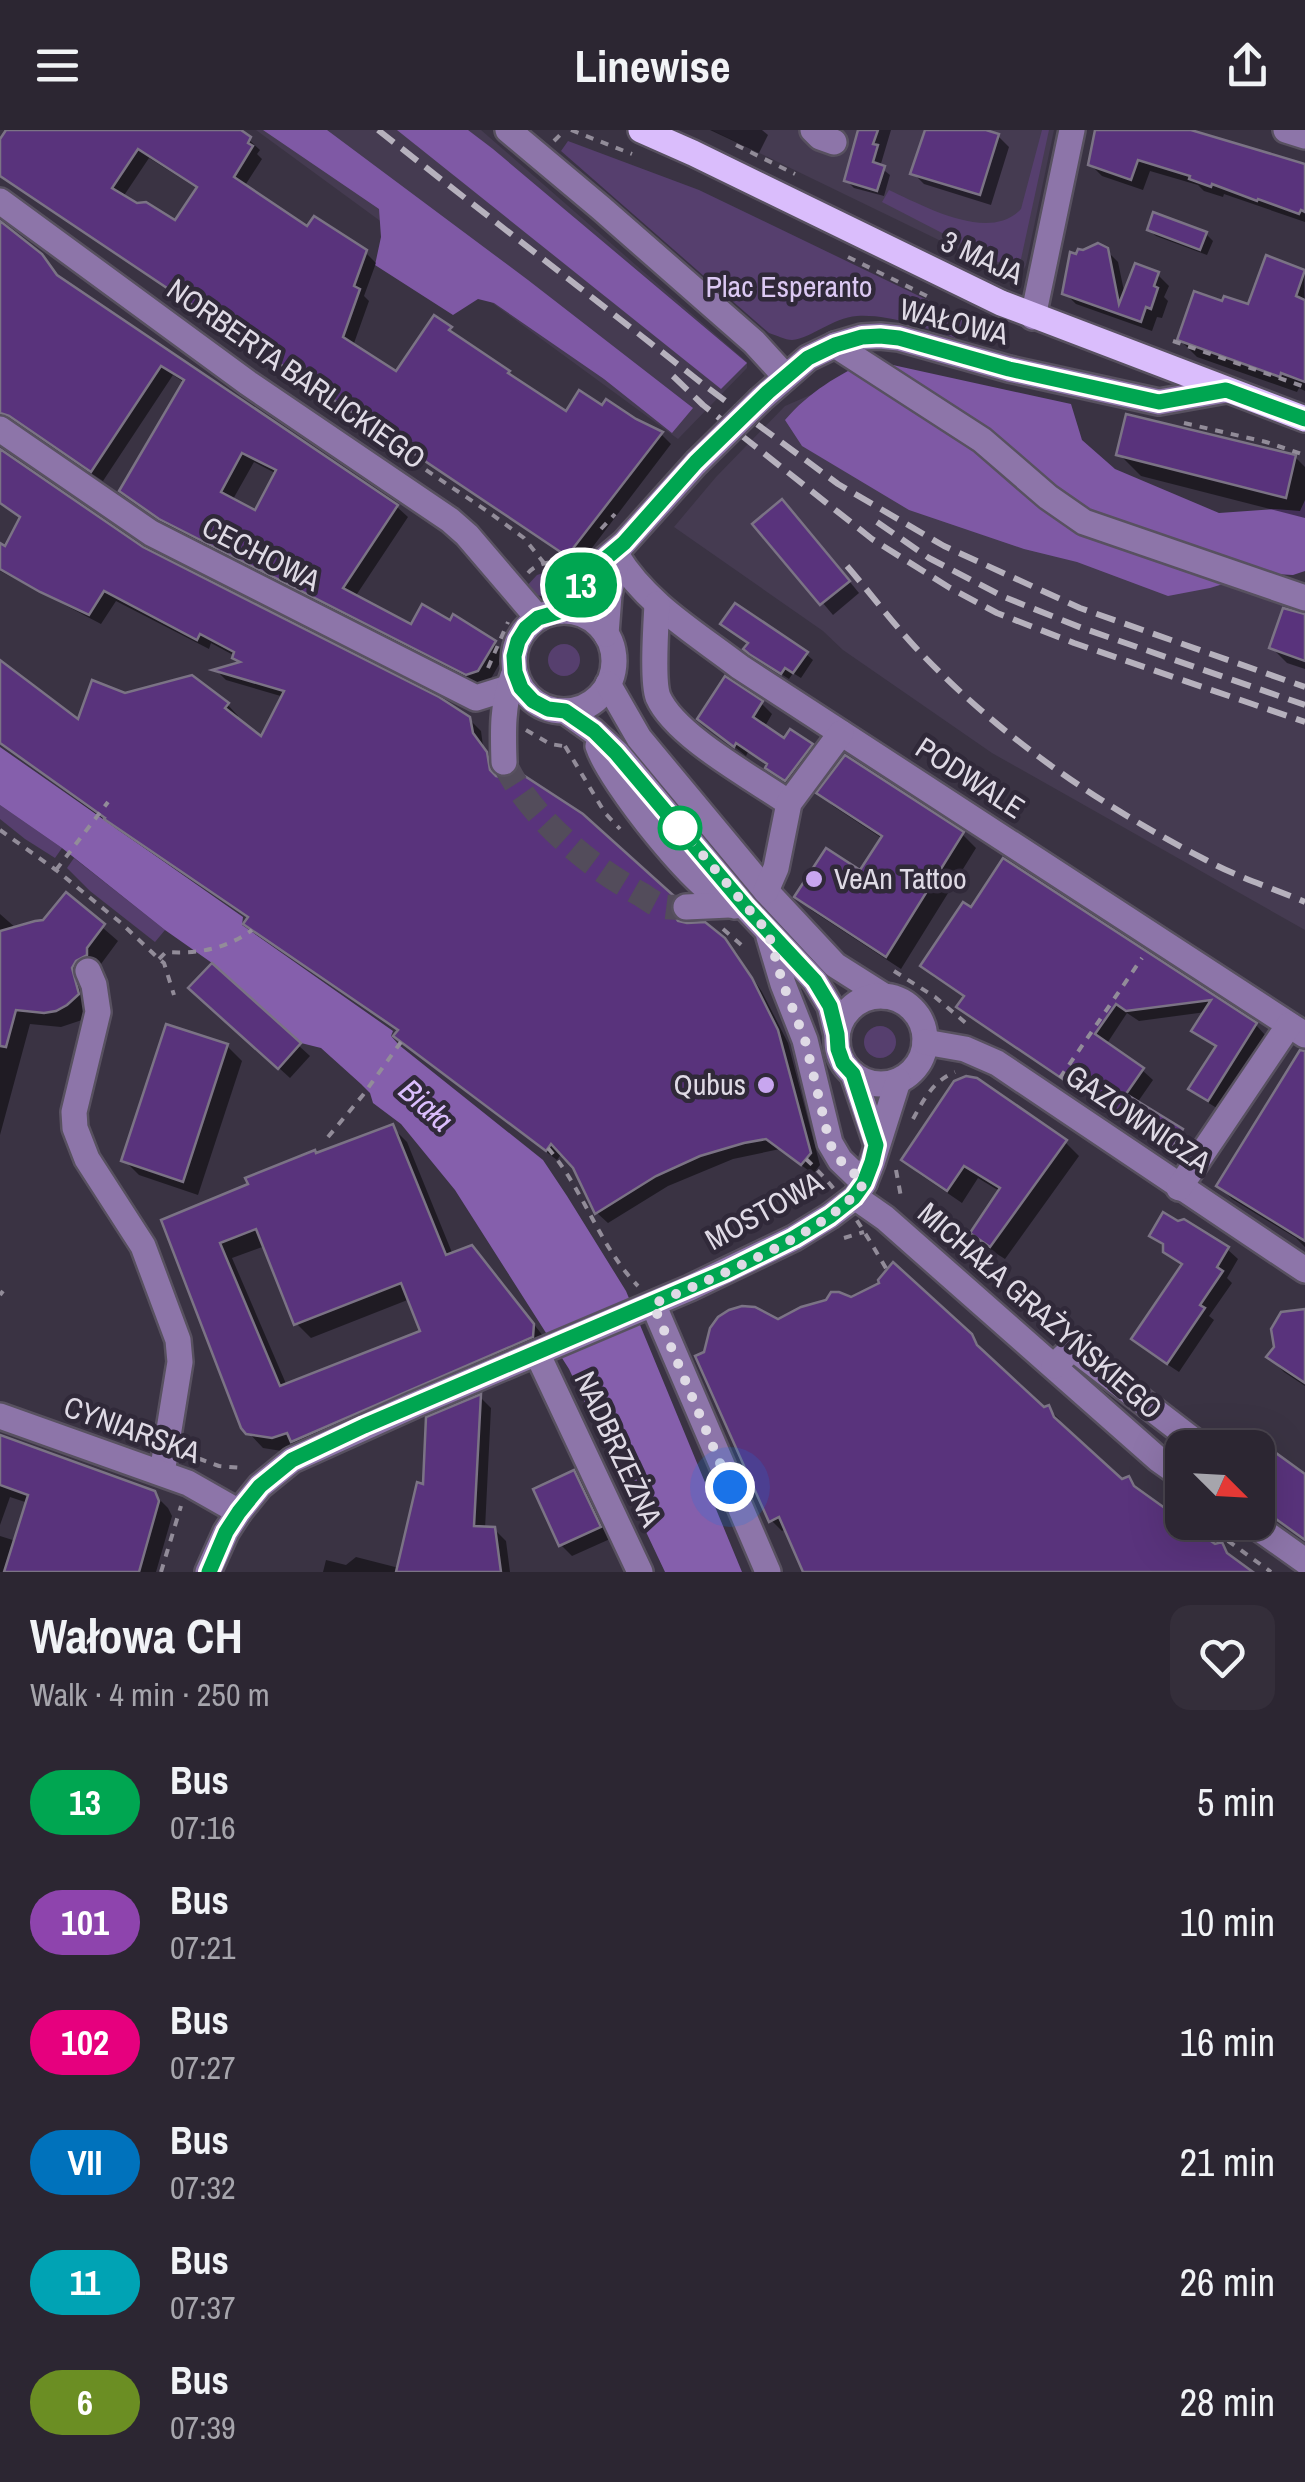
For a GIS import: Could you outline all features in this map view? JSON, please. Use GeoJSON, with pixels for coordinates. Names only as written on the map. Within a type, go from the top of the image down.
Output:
{"type":"FeatureCollection","features":[{"type":"Feature","properties":{"kind":"main road","name":"3 MAJA"},"geometry":{"type":"LineString","coordinates":[[641,130],[1033,317],[1305,420]]}},
{"type":"Feature","properties":{"kind":"street"},"geometry":{"type":"LineString","coordinates":[[508,130],[754,342],[785,376]]}},
{"type":"Feature","properties":{"kind":"street"},"geometry":{"type":"LineString","coordinates":[[1033,317],[1072,130]]}},
{"type":"Feature","properties":{"kind":"street"},"geometry":{"type":"LineString","coordinates":[[1286,130],[1305,136]]}},
{"type":"Feature","properties":{"kind":"street","name":"NORBERTA BARLICKIEGO"},"geometry":{"type":"LineString","coordinates":[[0,202],[264,394],[450,520],[550,614]]}},
{"type":"Feature","properties":{"kind":"street","name":"WAŁOWA"},"geometry":{"type":"LineString","coordinates":[[550,614],[592,570],[620,549],[696,462],[785,376],[808,358],[835,345],[862,337],[899,338],[1009,369],[1159,402],[1226,390]]}},
{"type":"Feature","properties":{"kind":"street"},"geometry":{"type":"LineString","coordinates":[[835,345],[982,440],[1048,497],[1084,522],[1305,598]]}},
{"type":"Feature","properties":{"kind":"street","name":"CECHOWA"},"geometry":{"type":"LineString","coordinates":[[0,429],[151,533],[464,694],[476,698],[512,680]]}},
{"type":"Feature","properties":{"kind":"street"},"geometry":{"type":"LineString","coordinates":[[606,634],[609,595],[620,549]]}},
{"type":"Feature","properties":{"kind":"street","name":"PODWALE"},"geometry":{"type":"LineString","coordinates":[[620,549],[641,590],[740,666],[1297,1030]]}},
{"type":"Feature","properties":{"kind":"street"},"geometry":{"type":"LineString","coordinates":[[657,604],[657,696],[685,733],[789,803]]}},
{"type":"Feature","properties":{"kind":"street"},"geometry":{"type":"LineString","coordinates":[[503,732],[530,714],[582,708],[597,698],[608,684],[613,667],[606,634],[594,621],[579,613],[550,614],[526,628],[514,656],[503,732],[504,762]]}},
{"type":"Feature","properties":{"kind":"street"},"geometry":{"type":"LineString","coordinates":[[512,680],[533,701],[594,731],[747,901],[835,965],[884,996],[909,1006],[918,1016],[926,1042],[918,1066],[909,1075],[898,1081],[874,1084],[853,1074],[843,1063],[830,1006],[815,981],[768,932],[747,901],[639,738],[608,684]]}},
{"type":"Feature","properties":{"kind":"street"},"geometry":{"type":"LineString","coordinates":[[686,907],[747,901],[776,868],[789,803],[840,733]]}},
{"type":"Feature","properties":{"kind":"street","name":"MICHAŁA GRAŻYŃSKIEGO"},"geometry":{"type":"LineString","coordinates":[[768,932],[805,1040],[830,1144],[859,1190],[885,1218],[1165,1463]]}},
{"type":"Feature","properties":{"kind":"street"},"geometry":{"type":"LineString","coordinates":[[88,971],[98,1012],[74,1112],[75,1128],[87,1159],[143,1246],[178,1340],[180,1362],[162,1474]]}},
{"type":"Feature","properties":{"kind":"street"},"geometry":{"type":"LineString","coordinates":[[837,1034],[848,1011],[859,1002],[884,996]]}},
{"type":"Feature","properties":{"kind":"street"},"geometry":{"type":"LineString","coordinates":[[1180,1188],[1297,1030]]}},
{"type":"Feature","properties":{"kind":"street","name":"GAZOWNICZA"},"geometry":{"type":"LineString","coordinates":[[926,1042],[965,1049],[996,1062],[1305,1270]]}},
{"type":"Feature","properties":{"kind":"street"},"geometry":{"type":"LineString","coordinates":[[853,1074],[876,1145]]}},
{"type":"Feature","properties":{"kind":"street","name":"MOSTOWA"},"geometry":{"type":"LineString","coordinates":[[208,1572],[239,1512],[260,1486],[292,1460],[545,1350],[645,1298],[794,1238],[830,1216],[859,1190],[898,1081]]}},
{"type":"Feature","properties":{"kind":"street"},"geometry":{"type":"LineString","coordinates":[[645,1298],[768,1572]]}},
{"type":"Feature","properties":{"kind":"street"},"geometry":{"type":"LineString","coordinates":[[1054,1366],[1073,1348],[1180,1430]]}},
{"type":"Feature","properties":{"kind":"street","name":"NADBRZEŻNA"},"geometry":{"type":"LineString","coordinates":[[545,1350],[640,1572]]}},
{"type":"Feature","properties":{"kind":"street","name":"CYNIARSKA"},"geometry":{"type":"LineString","coordinates":[[0,1416],[188,1483],[239,1512]]}},
{"type":"Feature","properties":{"kind":"street"},"geometry":{"type":"LineString","coordinates":[[1275,1540],[1305,1561]]}},
{"type":"Feature","properties":{"kind":"path"},"geometry":{"type":"LineString","coordinates":[[733,144],[796,174]]}},
{"type":"Feature","properties":{"kind":"path"},"geometry":{"type":"LineString","coordinates":[[1175,342],[1305,387]]}},
{"type":"Feature","properties":{"kind":"path"},"geometry":{"type":"LineString","coordinates":[[238,343],[490,512],[524,538],[544,563]]}},
{"type":"Feature","properties":{"kind":"path"},"geometry":{"type":"LineString","coordinates":[[56,870],[108,802]]}},
{"type":"Feature","properties":{"kind":"path"},"geometry":{"type":"LineString","coordinates":[[103,808],[110,813]]}},
{"type":"Feature","properties":{"kind":"path"},"geometry":{"type":"LineString","coordinates":[[0,830],[122,923],[160,959],[174,995]]}},
{"type":"Feature","properties":{"kind":"path"},"geometry":{"type":"LineString","coordinates":[[160,959],[166,952],[223,947],[252,930]]}},
{"type":"Feature","properties":{"kind":"path"},"geometry":{"type":"LineString","coordinates":[[1056,1084],[1156,937]]}},
{"type":"Feature","properties":{"kind":"path"},"geometry":{"type":"LineString","coordinates":[[328,1137],[400,1044]]}},
{"type":"Feature","properties":{"kind":"path"},"geometry":{"type":"LineString","coordinates":[[548,1148],[645,1298]]}},
{"type":"Feature","properties":{"kind":"path"},"geometry":{"type":"LineString","coordinates":[[806,1159],[848,1205],[886,1270]]}},
{"type":"Feature","properties":{"kind":"path"},"geometry":{"type":"LineString","coordinates":[[825,1191],[832,1168]]}},
{"type":"Feature","properties":{"kind":"path"},"geometry":{"type":"LineString","coordinates":[[1226,1540],[1270,1572]]}},
{"type":"Feature","properties":{"kind":"shaded area"},"geometry":{"type":"Polygon","coordinates":[[[256,130],[481,130],[747,362],[747,368],[678,439],[256,130]]]}},
{"type":"Feature","properties":{"kind":"shaded area"},"geometry":{"type":"Polygon","coordinates":[[[263,130],[327,130],[693,408],[672,433],[604,379],[494,303],[478,299],[453,315],[375,265],[381,237],[379,209],[263,130]]]}},
{"type":"Feature","properties":{"kind":"shaded area"},"geometry":{"type":"Polygon","coordinates":[[[397,130],[468,130],[747,363],[721,389],[397,130]]]}},
{"type":"Feature","properties":{"kind":"shaded area"},"geometry":{"type":"Polygon","coordinates":[[[712,130],[1054,130],[1026,265],[1017,276],[712,130]]]}},
{"type":"Feature","properties":{"kind":"shaded area"},"geometry":{"type":"Polygon","coordinates":[[[870,360],[1071,404],[1082,440],[1115,469],[1219,513],[1300,511],[1305,500],[1305,571],[1293,575],[1259,573],[1168,596],[1077,562],[1024,549],[909,510],[802,446],[785,420],[824,385],[870,360]]]}},
{"type":"Feature","properties":{"kind":"shaded area"},"geometry":{"type":"Polygon","coordinates":[[[877,366],[1305,597],[1305,930],[992,753],[674,527],[785,406],[877,366]]]}},
{"type":"Feature","properties":{"kind":"green space"},"geometry":{"type":"Polygon","coordinates":[[[1042,130],[1049,130],[1021,259],[1014,264],[1004,265],[882,202],[889,190],[956,218],[992,223],[1008,219],[1021,209],[1042,130]]]}},
{"type":"Feature","properties":{"kind":"green space","name":"Plac Esperanto"},"geometry":{"type":"Polygon","coordinates":[[[568,141],[699,190],[969,320],[955,338],[907,322],[869,316],[848,318],[792,340],[769,333],[561,151],[568,141]]]}},
{"type":"Feature","properties":{"kind":"green space"},"geometry":{"type":"Polygon","coordinates":[[[591,547],[573,578],[557,593],[537,595],[525,588],[537,575],[572,563],[591,547]]]}},
{"type":"Feature","properties":{"kind":"green space"},"geometry":{"type":"Polygon","coordinates":[[[564,644],[575,649],[580,660],[575,671],[564,676],[553,671],[548,660],[553,649],[564,644]]]}},
{"type":"Feature","properties":{"kind":"green space"},"geometry":{"type":"Polygon","coordinates":[[[0,805],[62,848],[55,858],[0,819],[0,805]]]}},
{"type":"Feature","properties":{"kind":"green space"},"geometry":{"type":"Polygon","coordinates":[[[74,858],[165,930],[155,942],[67,868],[74,858]]]}},
{"type":"Feature","properties":{"kind":"green space"},"geometry":{"type":"Polygon","coordinates":[[[880,1026],[891,1031],[896,1042],[891,1053],[880,1058],[869,1053],[864,1042],[869,1031],[880,1026]]]}},
{"type":"Feature","properties":{"kind":"water","name":"Biała"},"geometry":{"type":"Polygon","coordinates":[[[0,747],[243,917],[242,925],[393,1031],[391,1036],[399,1045],[543,1160],[626,1291],[742,1572],[665,1572],[569,1369],[455,1190],[401,1124],[373,1103],[370,1093],[321,1048],[301,1043],[212,963],[0,805],[0,747]]]}},
{"type":"Feature","properties":{"kind":"building"},"geometry":{"type":"Polygon","coordinates":[[[6,130],[241,130],[251,137],[248,143],[253,146],[234,177],[307,226],[314,216],[367,250],[354,286],[360,289],[343,337],[396,371],[434,315],[508,373],[566,411],[579,390],[602,405],[606,399],[663,432],[571,551],[562,553],[0,176],[0,139],[6,130]],[[138,149],[112,188],[175,220],[197,187],[138,149]]]}},
{"type":"Feature","properties":{"kind":"building"},"geometry":{"type":"Polygon","coordinates":[[[858,130],[878,130],[873,162],[885,166],[877,191],[844,181],[858,130]]]}},
{"type":"Feature","properties":{"kind":"building"},"geometry":{"type":"Polygon","coordinates":[[[925,130],[986,130],[999,134],[980,195],[910,174],[925,130]]]}},
{"type":"Feature","properties":{"kind":"building"},"geometry":{"type":"Polygon","coordinates":[[[1095,130],[1191,130],[1305,164],[1305,212],[1301,210],[1299,214],[1212,184],[1211,187],[1189,179],[1190,176],[1138,160],[1131,180],[1088,165],[1095,130]]]}},
{"type":"Feature","properties":{"kind":"building"},"geometry":{"type":"Polygon","coordinates":[[[1153,212],[1207,232],[1200,250],[1147,230],[1153,212]]]}},
{"type":"Feature","properties":{"kind":"building"},"geometry":{"type":"Polygon","coordinates":[[[0,221],[42,254],[57,275],[398,505],[343,588],[411,624],[422,604],[450,620],[453,614],[496,641],[478,671],[466,675],[159,519],[119,491],[184,380],[161,366],[91,472],[0,413],[0,221]],[[242,453],[221,492],[255,510],[276,470],[242,453]]]}},
{"type":"Feature","properties":{"kind":"building"},"geometry":{"type":"Polygon","coordinates":[[[1098,243],[1108,248],[1119,304],[1135,263],[1159,272],[1151,309],[1146,307],[1141,322],[1062,294],[1070,252],[1076,254],[1078,249],[1098,243]]]}},
{"type":"Feature","properties":{"kind":"building"},"geometry":{"type":"Polygon","coordinates":[[[1266,255],[1305,270],[1296,296],[1305,300],[1305,382],[1281,373],[1280,377],[1177,340],[1194,291],[1222,301],[1224,296],[1248,304],[1266,255]]]}},
{"type":"Feature","properties":{"kind":"building"},"geometry":{"type":"Polygon","coordinates":[[[1126,414],[1296,455],[1286,498],[1116,455],[1126,414]]]}},
{"type":"Feature","properties":{"kind":"building"},"geometry":{"type":"Polygon","coordinates":[[[0,449],[143,547],[439,697],[470,717],[473,733],[487,752],[490,770],[496,776],[506,778],[517,771],[583,814],[674,896],[670,909],[678,921],[705,922],[725,938],[752,978],[778,1030],[811,1153],[801,1165],[766,1139],[744,1143],[700,1156],[656,1176],[595,1214],[573,1168],[551,1144],[546,1151],[393,1036],[398,1030],[243,924],[248,917],[0,743],[0,660],[78,719],[92,680],[125,693],[192,675],[229,703],[225,708],[261,736],[284,691],[212,670],[240,662],[232,658],[234,652],[200,634],[197,640],[104,591],[89,615],[0,569],[0,543],[5,546],[20,517],[0,503],[0,449]]]}},
{"type":"Feature","properties":{"kind":"building"},"geometry":{"type":"Polygon","coordinates":[[[782,499],[850,581],[820,605],[752,524],[782,499]]]}},
{"type":"Feature","properties":{"kind":"building"},"geometry":{"type":"Polygon","coordinates":[[[735,603],[808,652],[793,673],[785,668],[781,674],[749,654],[743,649],[748,643],[720,624],[735,603]]]}},
{"type":"Feature","properties":{"kind":"building"},"geometry":{"type":"Polygon","coordinates":[[[1283,608],[1305,614],[1305,661],[1269,648],[1283,608]]]}},
{"type":"Feature","properties":{"kind":"building"},"geometry":{"type":"Polygon","coordinates":[[[725,676],[763,701],[753,717],[784,738],[790,729],[813,744],[785,781],[765,768],[767,764],[736,743],[734,747],[697,719],[725,676]]]}},
{"type":"Feature","properties":{"kind":"building"},"geometry":{"type":"Polygon","coordinates":[[[845,755],[964,832],[886,957],[794,897],[826,848],[860,870],[882,836],[816,793],[845,755]]]}},
{"type":"Feature","properties":{"kind":"building"},"geometry":{"type":"Polygon","coordinates":[[[1003,858],[1257,1023],[1208,1101],[1188,1089],[1216,1046],[1191,1031],[1211,1000],[1126,1011],[1116,1004],[1095,1034],[1144,1068],[1126,1094],[1183,1129],[1173,1147],[956,1007],[964,996],[920,966],[963,902],[971,907],[1003,858]]]}},
{"type":"Feature","properties":{"kind":"building"},"geometry":{"type":"Polygon","coordinates":[[[66,892],[105,924],[87,948],[87,955],[72,968],[79,994],[56,1011],[16,1010],[6,1047],[0,1046],[0,931],[43,920],[66,892]]]}},
{"type":"Feature","properties":{"kind":"building"},"geometry":{"type":"Polygon","coordinates":[[[212,963],[301,1043],[278,1069],[188,988],[212,963]]]}},
{"type":"Feature","properties":{"kind":"building"},"geometry":{"type":"Polygon","coordinates":[[[166,1024],[228,1044],[183,1182],[121,1161],[166,1024]]]}},
{"type":"Feature","properties":{"kind":"building"},"geometry":{"type":"Polygon","coordinates":[[[1300,1050],[1305,1051],[1305,1241],[1216,1186],[1300,1050]]]}},
{"type":"Feature","properties":{"kind":"building"},"geometry":{"type":"Polygon","coordinates":[[[966,1076],[977,1078],[1067,1140],[990,1247],[970,1233],[1000,1188],[964,1166],[947,1191],[901,1160],[954,1081],[966,1076]]]}},
{"type":"Feature","properties":{"kind":"building"},"geometry":{"type":"Polygon","coordinates":[[[393,1124],[446,1255],[472,1245],[534,1324],[533,1337],[291,1442],[287,1433],[272,1438],[246,1434],[241,1428],[161,1220],[248,1184],[245,1178],[315,1150],[316,1153],[393,1124]],[[256,1229],[220,1243],[280,1386],[420,1331],[401,1283],[294,1325],[256,1229]]]}},
{"type":"Feature","properties":{"kind":"building"},"geometry":{"type":"Polygon","coordinates":[[[1163,1212],[1178,1221],[1184,1219],[1229,1247],[1217,1267],[1223,1271],[1200,1305],[1205,1308],[1167,1364],[1131,1339],[1182,1264],[1163,1252],[1163,1244],[1149,1236],[1163,1212]]]}},
{"type":"Feature","properties":{"kind":"building"},"geometry":{"type":"Polygon","coordinates":[[[893,1262],[1044,1407],[1049,1405],[1054,1417],[1122,1479],[1129,1476],[1134,1486],[1165,1508],[1165,1540],[1222,1542],[1227,1553],[1253,1572],[803,1572],[779,1517],[769,1522],[695,1356],[704,1352],[710,1328],[729,1310],[755,1307],[778,1319],[826,1300],[831,1292],[851,1297],[879,1283],[893,1262]]]}},
{"type":"Feature","properties":{"kind":"building"},"geometry":{"type":"Polygon","coordinates":[[[1305,1309],[1305,1383],[1266,1357],[1274,1347],[1271,1329],[1281,1312],[1305,1309]]]}},
{"type":"Feature","properties":{"kind":"building"},"geometry":{"type":"Polygon","coordinates":[[[481,1394],[474,1526],[495,1527],[501,1572],[396,1572],[417,1482],[423,1484],[426,1417],[481,1394]]]}},
{"type":"Feature","properties":{"kind":"building"},"geometry":{"type":"Polygon","coordinates":[[[0,1435],[155,1491],[159,1501],[139,1572],[4,1572],[28,1495],[0,1485],[0,1435]]]}},
{"type":"Feature","properties":{"kind":"building"},"geometry":{"type":"Polygon","coordinates":[[[1275,1452],[1305,1474],[1305,1540],[1275,1518],[1275,1452]]]}},
{"type":"Feature","properties":{"kind":"building"},"geometry":{"type":"Polygon","coordinates":[[[574,1470],[601,1527],[559,1546],[533,1489],[574,1470]]]}},
{"type":"Feature","properties":{"kind":"tunnel"},"geometry":{"type":"LineString","coordinates":[[504,762],[529,802],[582,855],[657,904],[686,907]]}},
{"type":"Feature","properties":{"kind":"railway"},"geometry":{"type":"LineString","coordinates":[[378,130],[708,388],[838,484],[944,546],[1080,608],[1305,687]]}},
{"type":"Feature","properties":{"kind":"railway"},"geometry":{"type":"LineString","coordinates":[[673,376],[703,405],[872,539],[950,588],[997,613],[1074,643],[1305,722]]}},
{"type":"Feature","properties":{"kind":"railway"},"geometry":{"type":"LineString","coordinates":[[877,522],[929,558],[1004,597],[1305,705]]}},
{"type":"Feature","properties":{"kind":"railway"},"geometry":{"type":"LineString","coordinates":[[847,566],[948,680],[1052,766],[1166,839],[1230,872],[1305,902]]}},
{"type":"Feature","properties":{"kind":"bus line","name":"13"},"geometry":{"type":"LineString","coordinates":[[209,1572],[239,1512],[260,1486],[292,1460],[414,1404],[690,1288],[794,1238],[854,1197],[872,1162],[876,1145],[853,1074],[838,1049],[830,1006],[815,981],[594,731],[565,711],[548,709],[533,701],[521,688],[514,656],[526,628],[538,618],[562,611],[592,570],[624,543],[696,462],[785,376],[808,358],[862,337],[899,338],[1009,369],[1159,402],[1226,390],[1305,419]]}},
{"type":"Feature","properties":{"kind":"place","name":"VeAn Tattoo"},"geometry":{"type":"Point","coordinates":[814,879]}},
{"type":"Feature","properties":{"kind":"place","name":"Qubus"},"geometry":{"type":"Point","coordinates":[766,1085]}},
{"type":"Feature","properties":{"kind":"route"},"geometry":{"type":"LineString","coordinates":[[680,828],[768,932],[805,1040],[830,1144],[864,1183],[854,1197],[830,1216],[794,1238],[653,1304],[730,1487]]}}]}
